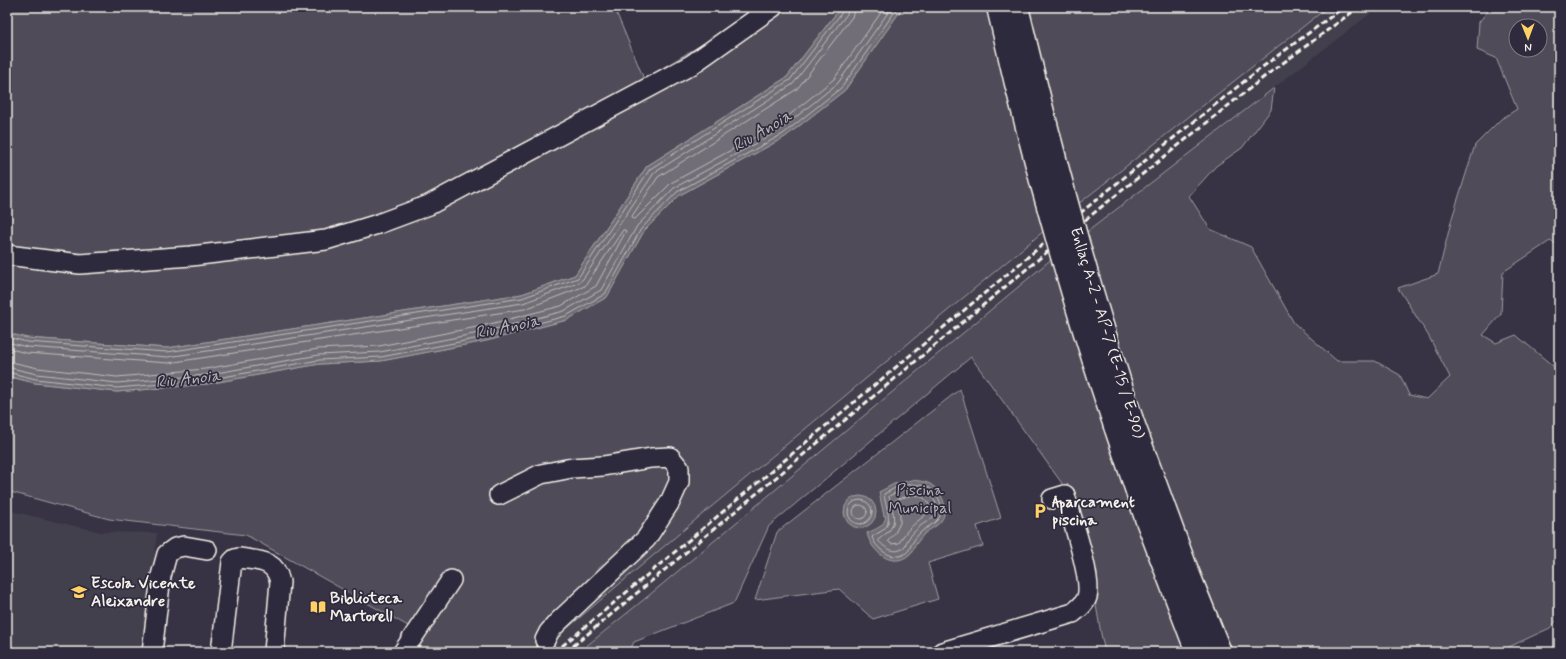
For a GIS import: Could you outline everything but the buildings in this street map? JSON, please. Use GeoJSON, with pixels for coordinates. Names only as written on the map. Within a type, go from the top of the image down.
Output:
{"type":"FeatureCollection","features":[{"type":"Feature","properties":{"kind":"highway","name":"Enllaç A-2 - AP-7 (E-15 / E-90)"},"geometry":{"type":"LineString","coordinates":[[998,7],[1026,126],[1066,273],[1123,423],[1165,510],[1220,652]]}},
{"type":"Feature","properties":{"kind":"highway","name":"Enllaç A-2 - AP-7 (E-15 / E-90)"},"geometry":{"type":"LineString","coordinates":[[1017,7],[1043,117],[1102,328],[1146,518],[1197,652]]}},
{"type":"Feature","properties":{"kind":"street"},"geometry":{"type":"LineString","coordinates":[[7,255],[80,264],[191,256],[326,240],[378,224],[429,205],[691,65],[773,7]]}},
{"type":"Feature","properties":{"kind":"street"},"geometry":{"type":"LineString","coordinates":[[499,495],[541,474],[572,468],[603,466],[651,458],[670,457],[679,468],[679,482],[670,502],[646,539],[558,622],[549,632],[545,640]]}},
{"type":"Feature","properties":{"kind":"street"},"geometry":{"type":"LineString","coordinates":[[942,652],[1073,613],[1082,606],[1087,598],[1088,585],[1086,571],[1065,495],[1052,499]]}},
{"type":"Feature","properties":{"kind":"street"},"geometry":{"type":"LineString","coordinates":[[152,652],[161,576],[167,554],[175,548],[184,546],[207,550]]}},
{"type":"Feature","properties":{"kind":"street"},"geometry":{"type":"LineString","coordinates":[[222,652],[232,562],[239,558],[266,562],[278,574],[280,582],[274,652]]}},
{"type":"Feature","properties":{"kind":"street"},"geometry":{"type":"LineString","coordinates":[[403,652],[451,580]]}},
{"type":"Feature","properties":{"kind":"shaded area"},"geometry":{"type":"Polygon","coordinates":[[[1328,7],[1379,7],[1048,262],[579,652],[539,652],[693,522],[1039,235],[1328,7]]]}},
{"type":"Feature","properties":{"kind":"shaded area","name":"Escola Vicente Aleixandre"},"geometry":{"type":"Polygon","coordinates":[[[7,510],[101,532],[157,533],[144,652],[7,652],[7,510]]]}},
{"type":"Feature","properties":{"kind":"green space"},"geometry":{"type":"Polygon","coordinates":[[[7,7],[614,7],[644,79],[743,20],[756,7],[841,7],[787,77],[647,166],[575,275],[522,294],[167,348],[27,338],[7,333],[7,7]]]}},
{"type":"Feature","properties":{"kind":"green space"},"geometry":{"type":"Polygon","coordinates":[[[903,7],[1328,7],[1039,235],[693,522],[539,652],[412,652],[424,635],[246,535],[109,519],[7,491],[7,376],[35,383],[117,392],[207,384],[320,364],[381,361],[486,341],[567,320],[607,297],[644,231],[680,195],[785,137],[845,90],[903,7]]]}},
{"type":"Feature","properties":{"kind":"green space"},"geometry":{"type":"Polygon","coordinates":[[[1491,7],[1559,7],[1559,246],[1550,241],[1503,272],[1501,314],[1483,335],[1496,343],[1516,335],[1559,371],[1559,618],[1550,628],[1498,652],[1105,652],[1079,507],[971,357],[769,526],[734,603],[634,642],[629,652],[579,652],[1048,262],[1274,88],[1271,110],[1242,148],[1216,166],[1189,196],[1210,229],[1251,247],[1294,323],[1337,361],[1375,361],[1400,375],[1409,395],[1427,399],[1450,377],[1428,335],[1398,288],[1438,274],[1452,218],[1475,145],[1501,119],[1517,109],[1496,58],[1477,50],[1479,22],[1491,7]]]}},
{"type":"Feature","properties":{"kind":"green space","name":"Piscina Municipal"},"geometry":{"type":"Polygon","coordinates":[[[960,389],[1001,518],[977,526],[983,546],[928,563],[938,599],[873,619],[839,589],[755,600],[777,532],[960,389]]]}},
{"type":"Feature","properties":{"kind":"water","name":"Riu Anoia"},"geometry":{"type":"Polygon","coordinates":[[[841,7],[903,7],[845,90],[785,137],[680,195],[644,231],[607,297],[567,320],[486,341],[381,361],[320,364],[207,384],[117,392],[35,383],[7,376],[7,333],[27,338],[167,348],[522,294],[575,275],[647,166],[787,77],[841,7]]]}},
{"type":"Feature","properties":{"kind":"water"},"geometry":{"type":"Polygon","coordinates":[[[912,480],[928,483],[938,491],[945,506],[944,516],[937,525],[924,534],[911,553],[897,560],[890,559],[884,557],[873,547],[867,533],[879,527],[885,520],[886,516],[884,516],[879,492],[894,484],[912,480]]]}},
{"type":"Feature","properties":{"kind":"water"},"geometry":{"type":"Polygon","coordinates":[[[857,496],[863,496],[873,503],[876,512],[875,518],[869,525],[863,528],[857,528],[847,521],[844,515],[844,509],[851,499],[857,496]]]}},
{"type":"Feature","properties":{"kind":"railway"},"geometry":{"type":"LineString","coordinates":[[555,652],[1096,200],[1261,68],[1344,7]]}},
{"type":"Feature","properties":{"kind":"railway"},"geometry":{"type":"LineString","coordinates":[[566,652],[1100,208],[1264,77],[1359,7]]}},
{"type":"Feature","properties":{"kind":"place","name":"Aparcament piscina"},"geometry":{"type":"Point","coordinates":[1040,511]}},
{"type":"Feature","properties":{"kind":"place","name":"Escola Vicente Aleixandre"},"geometry":{"type":"Point","coordinates":[79,592]}},
{"type":"Feature","properties":{"kind":"place","name":"Biblioteca Martorell"},"geometry":{"type":"Point","coordinates":[318,607]}}]}
